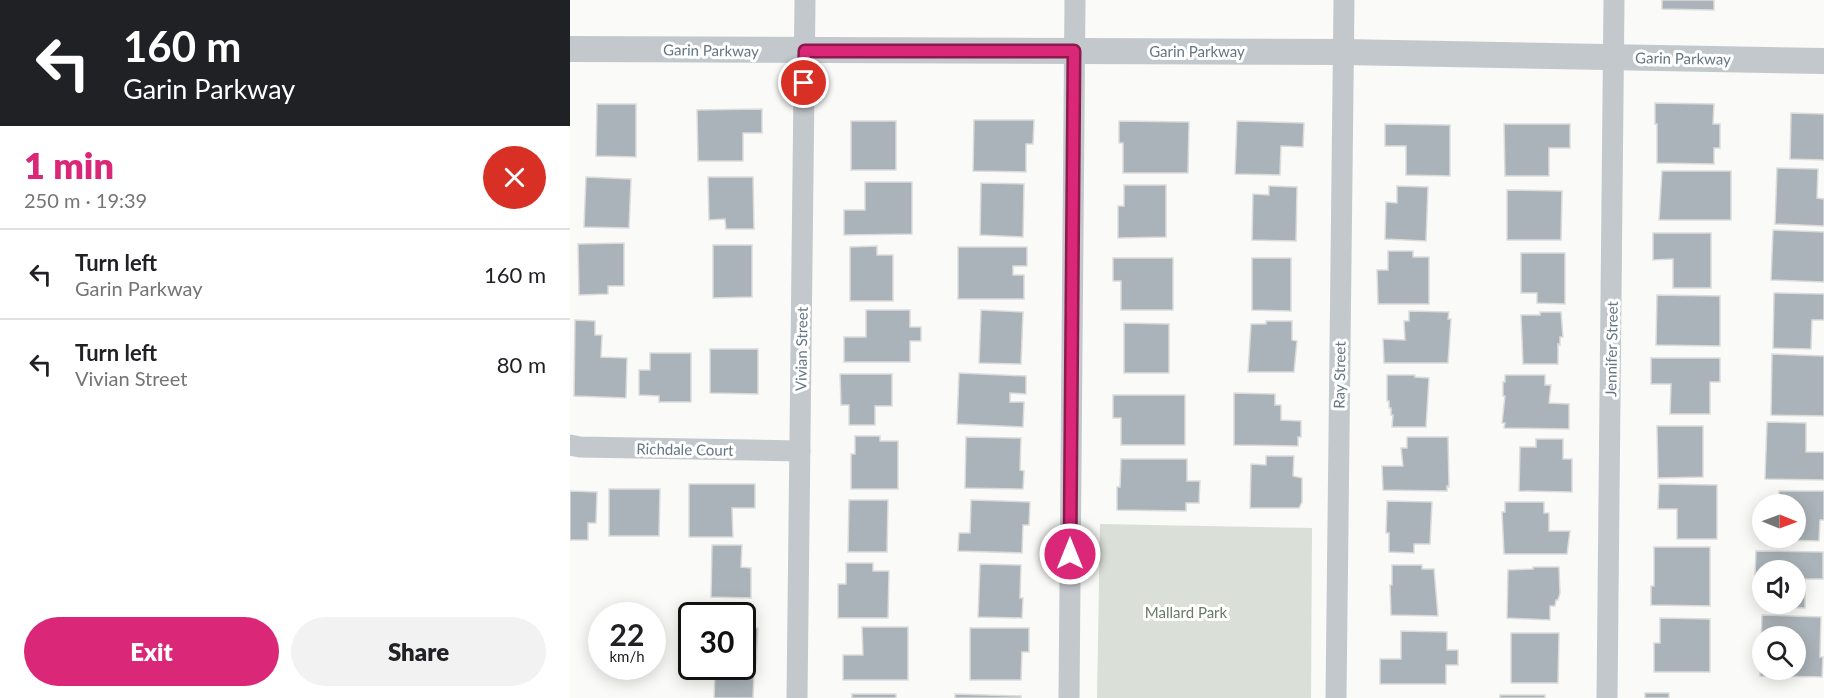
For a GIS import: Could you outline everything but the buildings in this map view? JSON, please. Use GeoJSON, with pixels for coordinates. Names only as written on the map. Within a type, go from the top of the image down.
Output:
{"type":"FeatureCollection","features":[{"type":"Feature","properties":{"kind":"street","name":"Vivian Street"},"geometry":{"type":"LineString","coordinates":[[797,698],[805,0]]}},
{"type":"Feature","properties":{"kind":"street"},"geometry":{"type":"LineString","coordinates":[[1069,698],[1074,0]]}},
{"type":"Feature","properties":{"kind":"street","name":"Ray Street"},"geometry":{"type":"LineString","coordinates":[[1336,698],[1344,0]]}},
{"type":"Feature","properties":{"kind":"street","name":"Jennifer Street"},"geometry":{"type":"LineString","coordinates":[[1607,698],[1614,0]]}},
{"type":"Feature","properties":{"kind":"street","name":"Garin Parkway"},"geometry":{"type":"LineString","coordinates":[[570,49],[1343,52],[1824,61]]}},
{"type":"Feature","properties":{"kind":"street","name":"Richdale Court"},"geometry":{"type":"LineString","coordinates":[[570,445],[800,451]]}},
{"type":"Feature","properties":{"kind":"green space","name":"Mallard Park"},"geometry":{"type":"Polygon","coordinates":[[[1100,524],[1312,528],[1311,698],[1097,698],[1100,524]]]}},
{"type":"Feature","properties":{"kind":"route"},"geometry":{"type":"LineString","coordinates":[[804,83],[805,51],[1074,51],[1070,554]]}}]}
